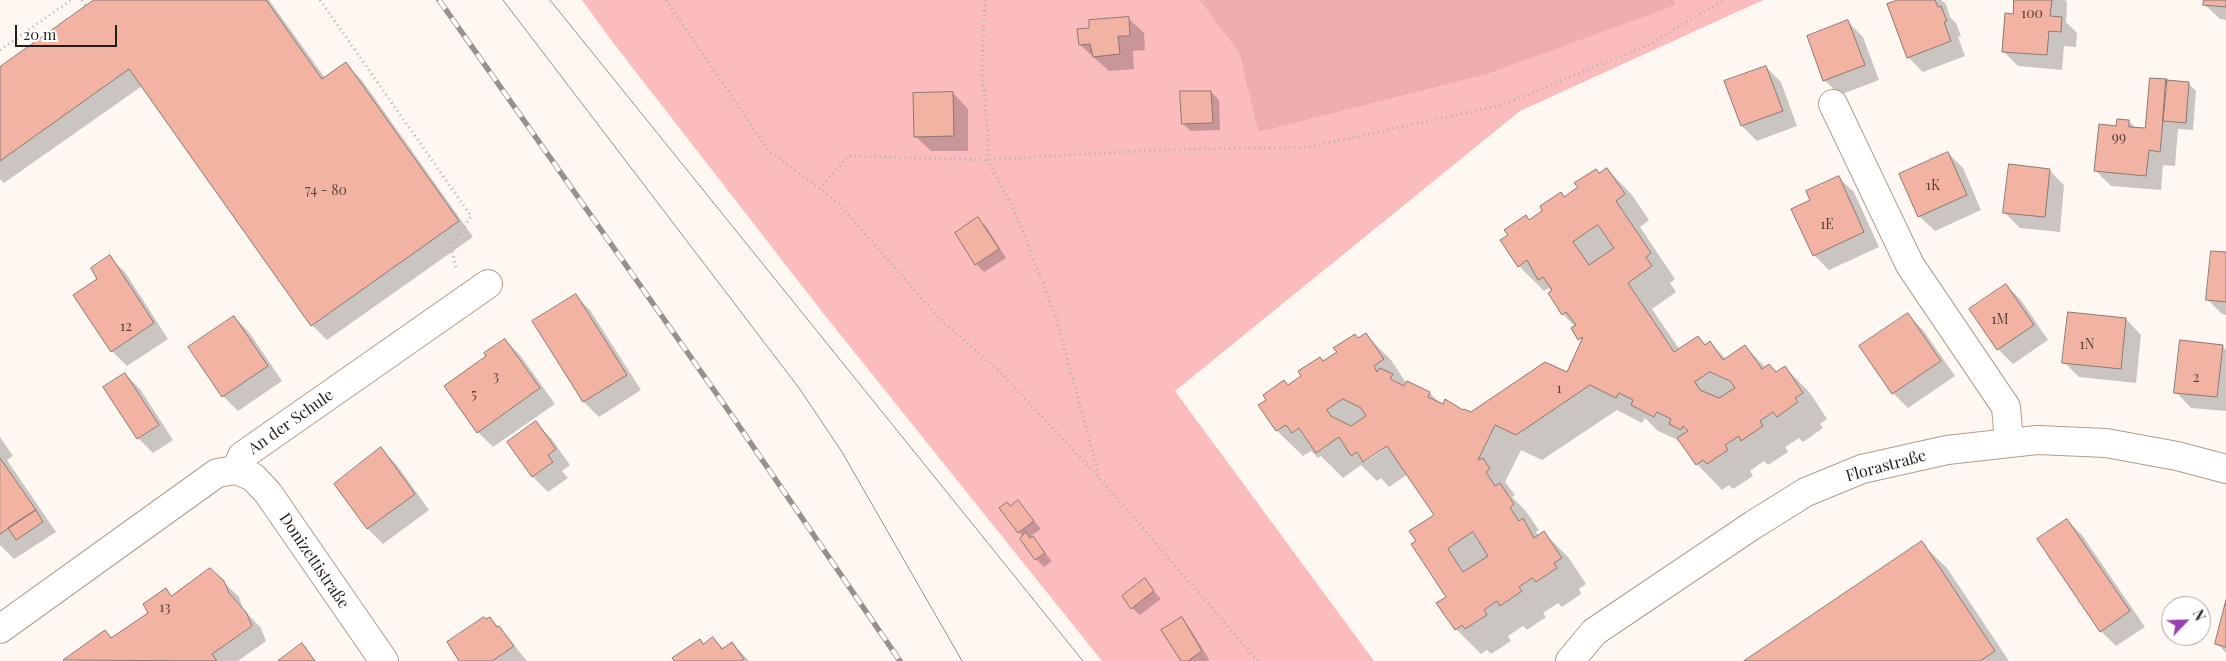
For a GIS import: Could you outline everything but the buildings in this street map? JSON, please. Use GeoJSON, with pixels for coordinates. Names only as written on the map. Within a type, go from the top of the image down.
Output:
{"type":"FeatureCollection","features":[{"type":"Feature","properties":{"kind":"street"},"geometry":{"type":"LineString","coordinates":[[1833,104],[1910,265],[2006,408],[2009,442]]}},
{"type":"Feature","properties":{"kind":"street","name":"An der Schule"},"geometry":{"type":"LineString","coordinates":[[0,629],[217,473],[236,470],[242,456],[488,284]]}},
{"type":"Feature","properties":{"kind":"street","name":"Florastraße"},"geometry":{"type":"LineString","coordinates":[[1570,661],[1594,632],[1752,525],[1806,492],[1862,469],[1947,450],[2037,440],[2106,443],[2177,456],[2226,469]]}},
{"type":"Feature","properties":{"kind":"street","name":"Donizettistraße"},"geometry":{"type":"LineString","coordinates":[[236,470],[253,477],[268,493],[384,661]]}},
{"type":"Feature","properties":{"kind":"path"},"geometry":{"type":"LineString","coordinates":[[0,50],[71,0]]}},
{"type":"Feature","properties":{"kind":"path"},"geometry":{"type":"LineString","coordinates":[[82,0],[86,6]]}},
{"type":"Feature","properties":{"kind":"path"},"geometry":{"type":"LineString","coordinates":[[320,0],[471,216],[451,248],[457,272]]}},
{"type":"Feature","properties":{"kind":"path"},"geometry":{"type":"LineString","coordinates":[[666,0],[768,150],[838,203],[941,320],[1001,373],[1100,479],[1258,661]]}},
{"type":"Feature","properties":{"kind":"path"},"geometry":{"type":"LineString","coordinates":[[985,0],[982,70],[988,134],[987,160],[1014,209],[1056,317],[1100,479]]}},
{"type":"Feature","properties":{"kind":"path"},"geometry":{"type":"LineString","coordinates":[[820,189],[848,156],[987,160],[1155,150],[1308,147],[1502,104],[1650,44],[1723,0]]}},
{"type":"Feature","properties":{"kind":"shaded area"},"geometry":{"type":"Polygon","coordinates":[[[582,0],[1199,0],[1239,53],[1258,132],[1676,5],[1674,0],[1763,0],[1520,111],[1175,391],[1374,661],[1102,661],[823,313],[582,0]]]}},
{"type":"Feature","properties":{"kind":"shaded area"},"geometry":{"type":"Polygon","coordinates":[[[1199,0],[1674,0],[1676,5],[1487,74],[1258,132],[1239,53],[1199,0]]]}},
{"type":"Feature","properties":{"kind":"tram line"},"geometry":{"type":"LineString","coordinates":[[503,0],[799,388],[842,452],[962,661]]}},
{"type":"Feature","properties":{"kind":"tram line"},"geometry":{"type":"LineString","coordinates":[[550,0],[1083,661]]}},
{"type":"Feature","properties":{"kind":"railway"},"geometry":{"type":"LineString","coordinates":[[439,0],[728,410],[900,661]]}}]}
